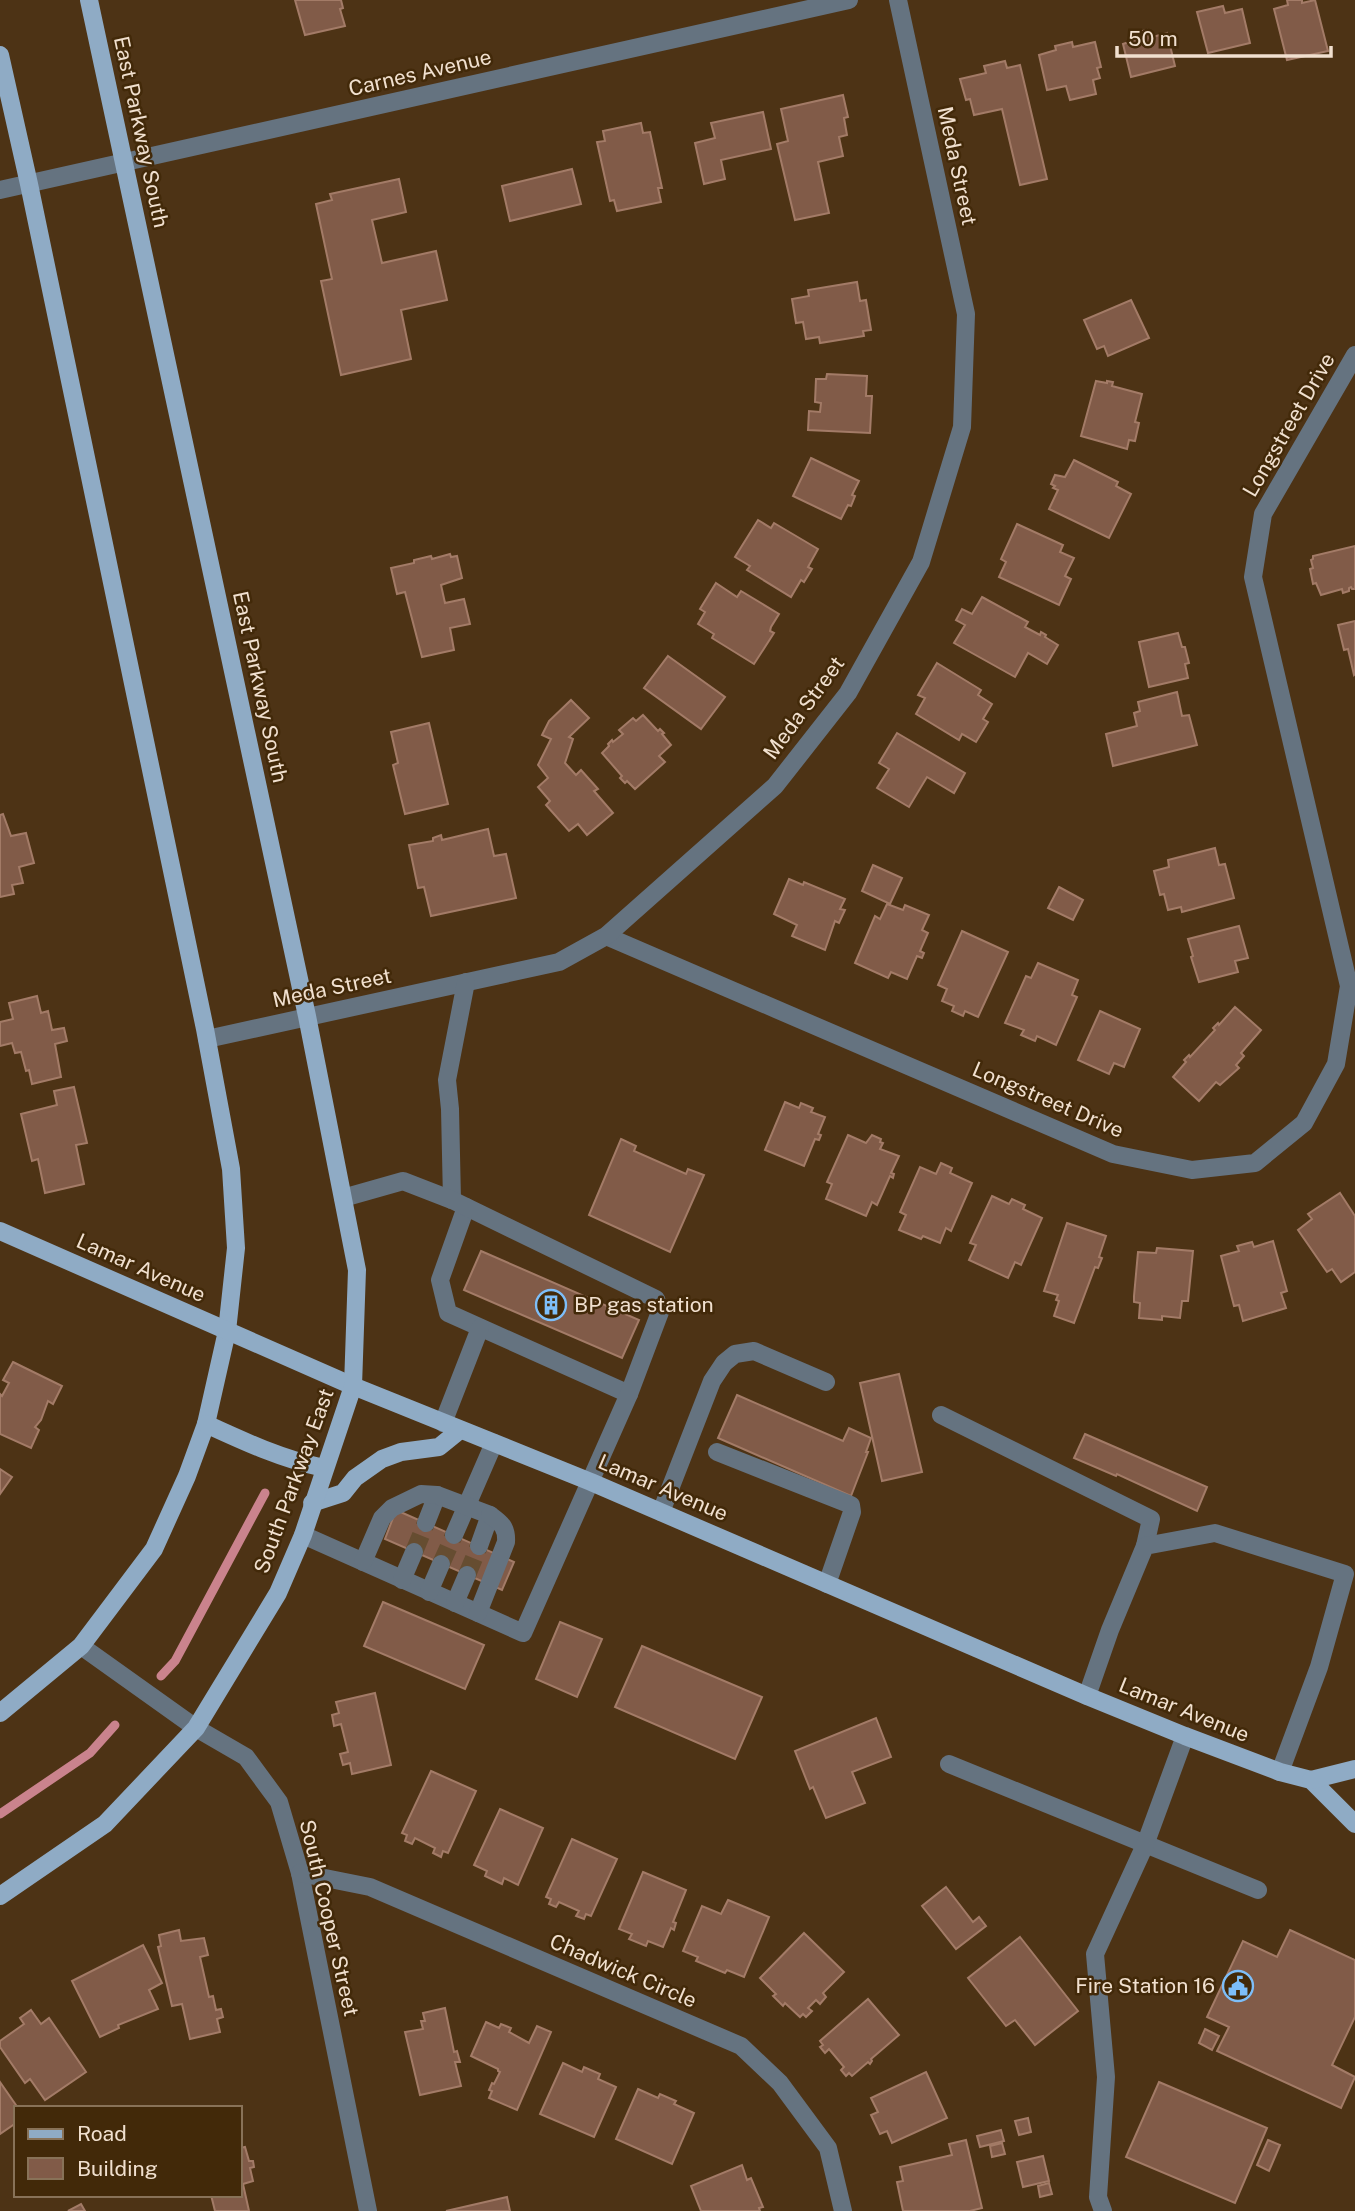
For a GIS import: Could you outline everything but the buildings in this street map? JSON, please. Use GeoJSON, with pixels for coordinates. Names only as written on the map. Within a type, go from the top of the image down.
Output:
{"type":"FeatureCollection","features":[{"type":"Feature","properties":{"kind":"main road","name":"East Parkway South"},"geometry":{"type":"LineString","coordinates":[[89,0],[307,1016],[357,1270],[353,1387]]}},
{"type":"Feature","properties":{"kind":"main road"},"geometry":{"type":"LineString","coordinates":[[0,55],[207,1039],[231,1169],[236,1248],[227,1331],[206,1424],[187,1476],[154,1549],[81,1646],[0,1713]]}},
{"type":"Feature","properties":{"kind":"main road","name":"Lamar Avenue"},"geometry":{"type":"LineString","coordinates":[[0,1231],[353,1387],[591,1482],[1185,1736],[1280,1772],[1311,1780],[1355,1769]]}},
{"type":"Feature","properties":{"kind":"main road","name":"South Parkway East"},"geometry":{"type":"LineString","coordinates":[[0,1896],[105,1824],[196,1728],[278,1593],[303,1535],[353,1387]]}},
{"type":"Feature","properties":{"kind":"main road"},"geometry":{"type":"LineString","coordinates":[[206,1424],[261,1450],[324,1468]]}},
{"type":"Feature","properties":{"kind":"main road"},"geometry":{"type":"LineString","coordinates":[[312,1503],[343,1493],[355,1478],[382,1459],[401,1452],[439,1447],[460,1430]]}},
{"type":"Feature","properties":{"kind":"main road"},"geometry":{"type":"LineString","coordinates":[[1311,1780],[1355,1824]]}},
{"type":"Feature","properties":{"kind":"street","name":"Carnes Avenue"},"geometry":{"type":"LineString","coordinates":[[0,190],[849,0]]}},
{"type":"Feature","properties":{"kind":"street","name":"Meda Street"},"geometry":{"type":"LineString","coordinates":[[207,1039],[559,962],[606,936],[775,786],[848,693],[921,562],[962,426],[966,314],[898,0]]}},
{"type":"Feature","properties":{"kind":"street","name":"Longstreet Drive"},"geometry":{"type":"LineString","coordinates":[[606,936],[1113,1154],[1192,1170],[1255,1163],[1304,1123],[1336,1064],[1349,986],[1253,577],[1263,514],[1355,355]]}},
{"type":"Feature","properties":{"kind":"street"},"geometry":{"type":"LineString","coordinates":[[466,982],[447,1080],[459,1204],[440,1280],[449,1313],[629,1394]]}},
{"type":"Feature","properties":{"kind":"street"},"geometry":{"type":"LineString","coordinates":[[303,1535],[523,1633],[629,1394],[660,1312],[656,1299],[459,1204],[403,1181],[343,1198]]}},
{"type":"Feature","properties":{"kind":"street"},"geometry":{"type":"LineString","coordinates":[[443,1423],[480,1328]]}},
{"type":"Feature","properties":{"kind":"street"},"geometry":{"type":"LineString","coordinates":[[661,1512],[712,1381],[724,1363],[735,1354],[754,1351],[826,1382]]}},
{"type":"Feature","properties":{"kind":"street"},"geometry":{"type":"LineString","coordinates":[[941,1415],[1150,1519],[1145,1546],[1110,1630],[1087,1696]]}},
{"type":"Feature","properties":{"kind":"street"},"geometry":{"type":"LineString","coordinates":[[454,1535],[494,1443]]}},
{"type":"Feature","properties":{"kind":"street"},"geometry":{"type":"LineString","coordinates":[[717,1452],[851,1505],[852,1512],[827,1584]]}},
{"type":"Feature","properties":{"kind":"street"},"geometry":{"type":"LineString","coordinates":[[363,1562],[382,1518],[392,1507],[421,1494],[437,1494],[468,1505],[490,1515],[507,1531],[506,1542],[478,1614]]}},
{"type":"Feature","properties":{"kind":"street"},"geometry":{"type":"LineString","coordinates":[[426,1523],[437,1494]]}},
{"type":"Feature","properties":{"kind":"street"},"geometry":{"type":"LineString","coordinates":[[479,1546],[490,1515]]}},
{"type":"Feature","properties":{"kind":"street"},"geometry":{"type":"LineString","coordinates":[[1145,1546],[1215,1533],[1345,1574],[1319,1667],[1280,1772]]}},
{"type":"Feature","properties":{"kind":"street"},"geometry":{"type":"LineString","coordinates":[[402,1580],[414,1552]]}},
{"type":"Feature","properties":{"kind":"street"},"geometry":{"type":"LineString","coordinates":[[429,1592],[441,1564]]}},
{"type":"Feature","properties":{"kind":"street"},"geometry":{"type":"LineString","coordinates":[[455,1603],[467,1575]]}},
{"type":"Feature","properties":{"kind":"street","name":"South Cooper Street"},"geometry":{"type":"LineString","coordinates":[[81,1646],[196,1728],[246,1757],[279,1802],[300,1873],[368,2211]]}},
{"type":"Feature","properties":{"kind":"street"},"geometry":{"type":"LineString","coordinates":[[1103,2211],[1098,2197],[1106,2077],[1095,1954],[1145,1845],[1185,1736]]}},
{"type":"Feature","properties":{"kind":"street"},"geometry":{"type":"LineString","coordinates":[[949,1764],[1258,1890]]}},
{"type":"Feature","properties":{"kind":"street","name":"Chadwick Circle"},"geometry":{"type":"LineString","coordinates":[[300,1873],[370,1887],[741,2046],[780,2083],[828,2148],[843,2211]]}},
{"type":"Feature","properties":{"kind":"waterway"},"geometry":{"type":"LineString","coordinates":[[161,1676],[175,1661],[265,1493]]}},
{"type":"Feature","properties":{"kind":"waterway"},"geometry":{"type":"LineString","coordinates":[[0,1814],[90,1753],[115,1725]]}},
{"type":"Feature","properties":{"kind":"tunnel"},"geometry":{"type":"LineString","coordinates":[[414,1552],[426,1523]]}},
{"type":"Feature","properties":{"kind":"tunnel"},"geometry":{"type":"LineString","coordinates":[[441,1564],[454,1535]]}},
{"type":"Feature","properties":{"kind":"tunnel"},"geometry":{"type":"LineString","coordinates":[[467,1575],[479,1546]]}},
{"type":"Feature","properties":{"kind":"place","name":"BP gas station"},"geometry":{"type":"Point","coordinates":[551,1305]}},
{"type":"Feature","properties":{"kind":"place","name":"Fire Station 16"},"geometry":{"type":"Point","coordinates":[1238,1986]}}]}
